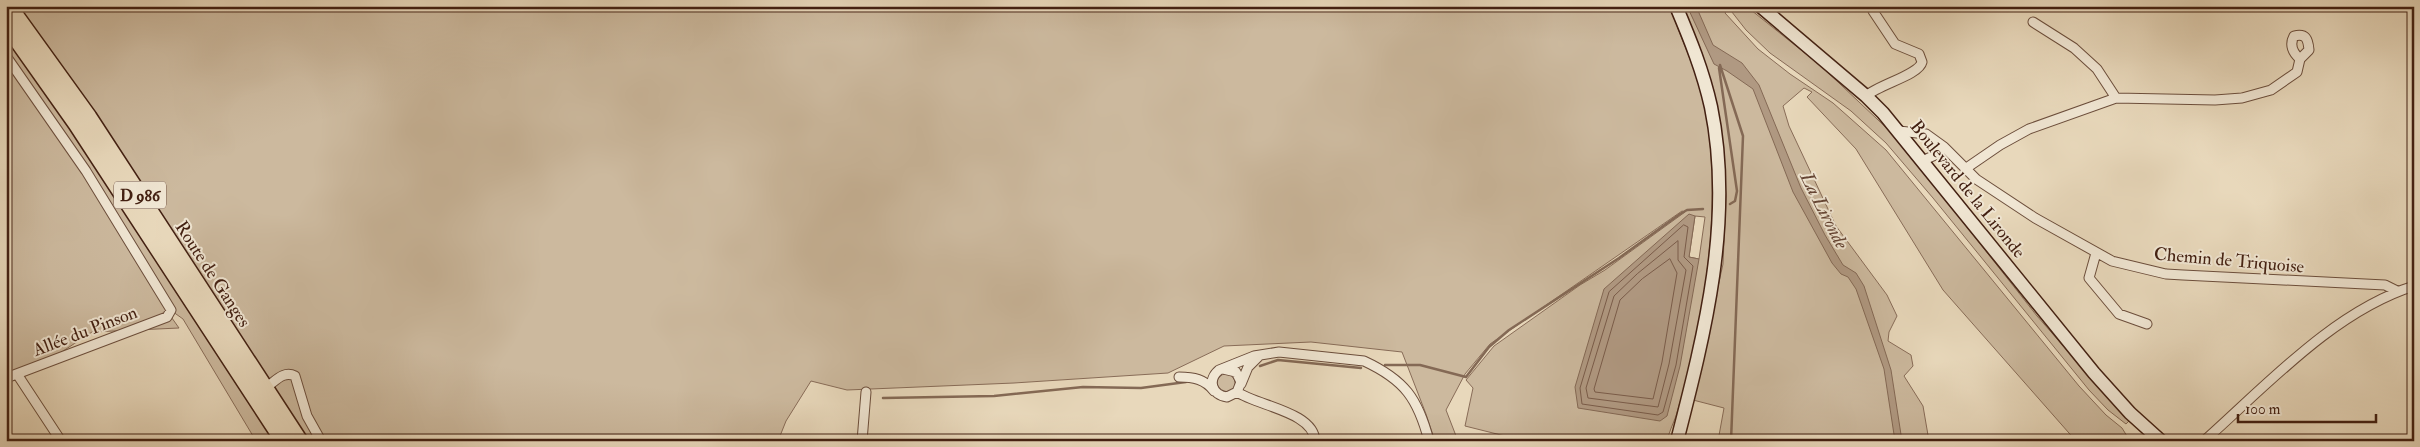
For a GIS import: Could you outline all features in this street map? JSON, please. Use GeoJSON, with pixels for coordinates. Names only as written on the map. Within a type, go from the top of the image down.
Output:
{"type":"FeatureCollection","features":[{"type":"Feature","properties":{"kind":"main road","name":"Route de Ganges"},"geometry":{"type":"LineString","coordinates":[[9,6],[89,116],[300,441]]}},
{"type":"Feature","properties":{"kind":"main road","name":"Route de Ganges"},"geometry":{"type":"LineString","coordinates":[[6,25],[76,124],[283,441]]}},
{"type":"Feature","properties":{"kind":"street"},"geometry":{"type":"LineString","coordinates":[[1676,6],[1698,59],[1710,105],[1720,190],[1718,244],[1710,301],[1678,441]]}},
{"type":"Feature","properties":{"kind":"street","name":"Boulevard de la Lironde"},"geometry":{"type":"LineString","coordinates":[[1760,6],[1866,96],[1899,131],[2073,347],[2130,413],[2161,441]]}},
{"type":"Feature","properties":{"kind":"street"},"geometry":{"type":"LineString","coordinates":[[1866,96],[1875,88],[1915,72],[1922,62],[1919,54],[1895,44],[1873,11]]}},
{"type":"Feature","properties":{"kind":"street"},"geometry":{"type":"LineString","coordinates":[[2033,22],[2074,48],[2097,69],[2116,98]]}},
{"type":"Feature","properties":{"kind":"street","name":"Allée du Pinson"},"geometry":{"type":"LineString","coordinates":[[6,56],[86,171],[172,310],[167,318],[6,378]]}},
{"type":"Feature","properties":{"kind":"street"},"geometry":{"type":"LineString","coordinates":[[1965,169],[2029,128],[2116,98],[2215,100],[2242,98],[2271,90],[2297,72],[2300,60]]}},
{"type":"Feature","properties":{"kind":"street","name":"Chemin de Triquoise"},"geometry":{"type":"LineString","coordinates":[[1899,131],[1926,134],[1944,147],[1965,169],[2035,218],[2112,261],[2166,274],[2386,286],[2397,291]]}},
{"type":"Feature","properties":{"kind":"street"},"geometry":{"type":"LineString","coordinates":[[1922,160],[1933,156],[1944,147]]}},
{"type":"Feature","properties":{"kind":"street"},"geometry":{"type":"LineString","coordinates":[[2096,253],[2089,278],[2119,314],[2147,324]]}},
{"type":"Feature","properties":{"kind":"street"},"geometry":{"type":"LineString","coordinates":[[2204,441],[2333,329],[2366,305],[2397,291],[2414,286]]}},
{"type":"Feature","properties":{"kind":"street"},"geometry":{"type":"LineString","coordinates":[[1263,354],[1248,367],[1239,388],[1227,397],[1216,393],[1201,380],[1179,377],[1221,370],[1263,354],[1289,352],[1353,359],[1374,365],[1410,394],[1420,409],[1429,441]]}},
{"type":"Feature","properties":{"kind":"street"},"geometry":{"type":"LineString","coordinates":[[1221,370],[1236,372],[1239,388],[1251,400],[1289,413],[1305,421],[1312,430],[1315,441]]}},
{"type":"Feature","properties":{"kind":"street"},"geometry":{"type":"LineString","coordinates":[[1216,393],[1212,381],[1221,370]]}},
{"type":"Feature","properties":{"kind":"street"},"geometry":{"type":"LineString","coordinates":[[17,374],[61,441]]}},
{"type":"Feature","properties":{"kind":"street"},"geometry":{"type":"LineString","coordinates":[[266,388],[282,375],[290,374],[295,376],[307,416],[321,441]]}},
{"type":"Feature","properties":{"kind":"street"},"geometry":{"type":"LineString","coordinates":[[862,441],[866,392]]}},
{"type":"Feature","properties":{"kind":"street","name":"Boulevard de la Lironde"},"geometry":{"type":"LineString","coordinates":[[2130,413],[2145,441]]}},
{"type":"Feature","properties":{"kind":"street"},"geometry":{"type":"LineString","coordinates":[[2196,441],[2222,424]]}},
{"type":"Feature","properties":{"kind":"shaded area"},"geometry":{"type":"Polygon","coordinates":[[[6,6],[1670,6],[1697,78],[1704,102],[1710,140],[1712,220],[1703,301],[1686,379],[1667,441],[1525,441],[1465,426],[1473,388],[1466,380],[1494,346],[1580,285],[1605,270],[1685,212],[1682,211],[1490,344],[1465,374],[1446,410],[1458,441],[1435,441],[1402,352],[1311,342],[1224,346],[1168,373],[1014,383],[847,390],[811,381],[786,421],[778,441],[256,441],[183,319],[162,304],[179,328],[92,332],[25,376],[6,383],[6,6]],[[1695,216],[1689,257],[1699,259],[1705,217],[1695,216]]]}},
{"type":"Feature","properties":{"kind":"shaded area"},"geometry":{"type":"Polygon","coordinates":[[[1682,6],[1746,6],[1821,66],[1896,137],[2037,316],[2129,421],[2126,424],[2108,410],[2089,390],[1886,143],[1851,111],[1770,53],[1746,30],[1728,7],[1725,13],[1758,49],[1790,74],[1833,103],[1886,150],[2079,386],[2106,415],[2122,428],[2130,441],[2076,441],[1943,290],[1856,149],[1807,97],[1812,92],[1804,88],[1783,106],[1789,126],[1836,226],[1887,295],[1897,316],[1889,332],[1888,341],[1911,355],[1913,366],[1904,376],[1923,406],[1929,441],[1718,441],[1724,408],[1693,400],[1723,264],[1726,196],[1719,127],[1702,53],[1682,6]]]}},
{"type":"Feature","properties":{"kind":"shaded area"},"geometry":{"type":"Polygon","coordinates":[[[1226,374],[1234,379],[1235,383],[1230,391],[1226,392],[1218,387],[1217,383],[1222,375],[1226,374]]]}},
{"type":"Feature","properties":{"kind":"water"},"geometry":{"type":"Polygon","coordinates":[[[1687,6],[1696,6],[1713,45],[1742,63],[1759,85],[1801,188],[1825,235],[1843,265],[1856,273],[1864,286],[1891,370],[1902,441],[1895,441],[1884,369],[1856,289],[1848,277],[1841,274],[1832,263],[1793,192],[1753,89],[1714,64],[1687,6]]]}},
{"type":"Feature","properties":{"kind":"water"},"geometry":{"type":"Polygon","coordinates":[[[1689,214],[1695,216],[1689,257],[1699,259],[1680,366],[1667,416],[1660,421],[1578,408],[1575,387],[1604,289],[1689,214]]]}},
{"type":"Feature","properties":{"kind":"waterway"},"geometry":{"type":"LineString","coordinates":[[1720,65],[1743,136],[1731,441]]}},
{"type":"Feature","properties":{"kind":"waterway"},"geometry":{"type":"LineString","coordinates":[[1719,68],[1737,191],[1735,201],[1730,204]]}},
{"type":"Feature","properties":{"kind":"waterway"},"geometry":{"type":"LineString","coordinates":[[1385,365],[1420,365],[1466,377],[1489,347],[1509,330],[1619,258],[1680,214],[1687,210],[1703,209]]}},
{"type":"Feature","properties":{"kind":"waterway"},"geometry":{"type":"LineString","coordinates":[[1260,366],[1278,360],[1361,368]]}},
{"type":"Feature","properties":{"kind":"waterway"},"geometry":{"type":"LineString","coordinates":[[883,398],[994,396],[1083,387],[1141,388],[1186,382]]}},
{"type":"Feature","properties":{"kind":"water label","name":"La Lironde"},"geometry":{"type":"Point","coordinates":[1825,210]}}]}
